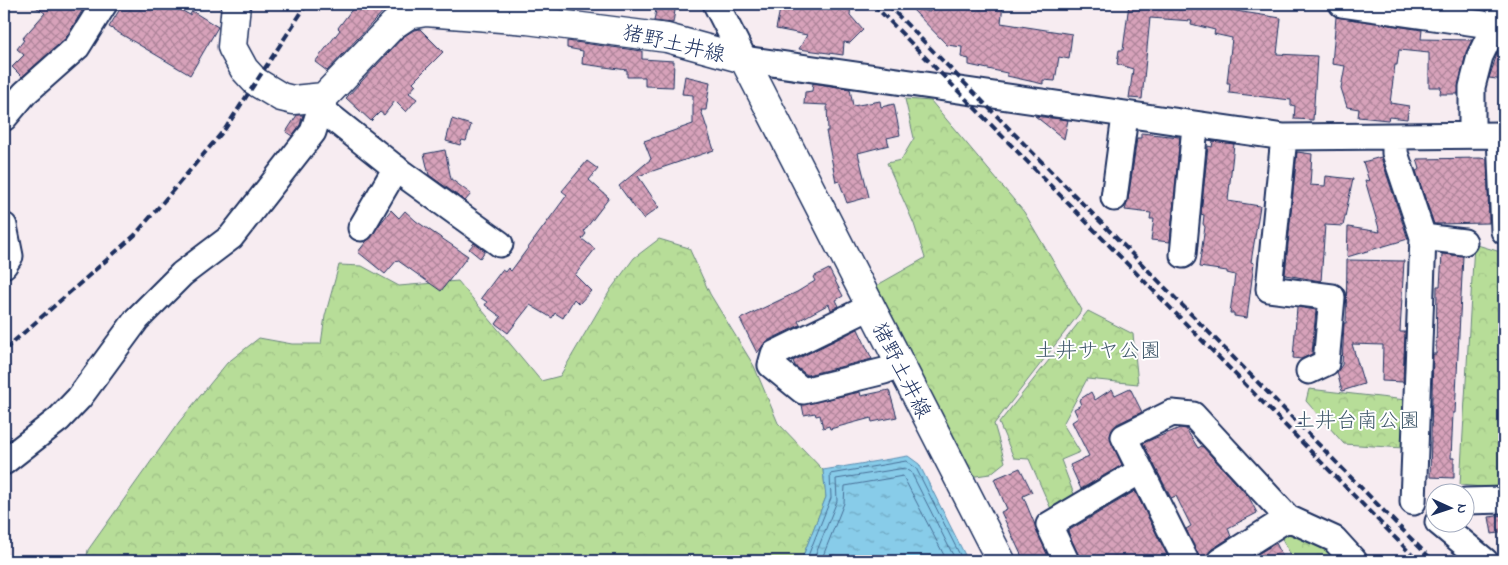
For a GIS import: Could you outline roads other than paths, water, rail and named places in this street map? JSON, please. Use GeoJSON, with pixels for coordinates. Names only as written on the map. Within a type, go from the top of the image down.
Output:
{"type":"FeatureCollection","features":[{"type":"Feature","properties":{"kind":"main road"},"geometry":{"type":"LineString","coordinates":[[236,4],[232,47],[244,69],[256,82],[281,97],[293,100],[322,102]]}},
{"type":"Feature","properties":{"kind":"main road","name":"猪野土井線"},"geometry":{"type":"LineString","coordinates":[[322,102],[409,10],[602,28],[667,38],[744,59],[1001,561]]}},
{"type":"Feature","properties":{"kind":"street"},"geometry":{"type":"LineString","coordinates":[[4,118],[25,93],[77,47],[104,4]]}},
{"type":"Feature","properties":{"kind":"street"},"geometry":{"type":"LineString","coordinates":[[716,4],[744,59],[1125,116],[1284,137],[1395,138],[1502,135],[1504,232]]}},
{"type":"Feature","properties":{"kind":"street"},"geometry":{"type":"LineString","coordinates":[[1342,4],[1483,24],[1499,31]]}},
{"type":"Feature","properties":{"kind":"street"},"geometry":{"type":"LineString","coordinates":[[1472,136],[1472,87],[1480,56],[1499,31],[1504,6]]}},
{"type":"Feature","properties":{"kind":"street"},"geometry":{"type":"LineString","coordinates":[[4,462],[59,419],[79,398],[138,319],[182,274],[231,237],[313,132],[322,102],[396,168],[500,244]]}},
{"type":"Feature","properties":{"kind":"street"},"geometry":{"type":"LineString","coordinates":[[1114,198],[1125,116]]}},
{"type":"Feature","properties":{"kind":"street"},"geometry":{"type":"LineString","coordinates":[[1183,256],[1195,126]]}},
{"type":"Feature","properties":{"kind":"street"},"geometry":{"type":"LineString","coordinates":[[1284,137],[1269,289],[1332,297],[1326,363],[1309,371]]}},
{"type":"Feature","properties":{"kind":"street"},"geometry":{"type":"LineString","coordinates":[[1395,138],[1395,153],[1423,237],[1424,502]]}},
{"type":"Feature","properties":{"kind":"street"},"geometry":{"type":"LineString","coordinates":[[361,228],[396,168]]}},
{"type":"Feature","properties":{"kind":"street"},"geometry":{"type":"LineString","coordinates":[[4,210],[4,216]]}},
{"type":"Feature","properties":{"kind":"street"},"geometry":{"type":"LineString","coordinates":[[4,226],[10,256],[4,265]]}},
{"type":"Feature","properties":{"kind":"street"},"geometry":{"type":"LineString","coordinates":[[1423,237],[1464,242]]}},
{"type":"Feature","properties":{"kind":"street"},"geometry":{"type":"LineString","coordinates":[[870,307],[774,354],[770,366],[802,391],[884,371],[900,365]]}},
{"type":"Feature","properties":{"kind":"street"},"geometry":{"type":"LineString","coordinates":[[1186,561],[1124,437],[1172,413],[1192,416],[1288,518],[1334,539],[1354,561]]}},
{"type":"Feature","properties":{"kind":"street"},"geometry":{"type":"LineString","coordinates":[[1066,561],[1049,525],[1140,471]]}},
{"type":"Feature","properties":{"kind":"street"},"geometry":{"type":"LineString","coordinates":[[1476,501],[1504,500]]}},
{"type":"Feature","properties":{"kind":"street"},"geometry":{"type":"LineString","coordinates":[[1220,561],[1288,518]]}},
{"type":"Feature","properties":{"kind":"street"},"geometry":{"type":"LineString","coordinates":[[1449,532],[1485,561]]}},
{"type":"Feature","properties":{"kind":"water"},"geometry":{"type":"Polygon","coordinates":[[[908,456],[919,464],[968,561],[801,561],[826,497],[823,470],[908,456]]]}},
{"type":"Feature","properties":{"kind":"railway"},"geometry":{"type":"LineString","coordinates":[[4,350],[135,235],[225,129],[307,4]]}},
{"type":"Feature","properties":{"kind":"railway"},"geometry":{"type":"LineString","coordinates":[[873,4],[1418,561]]}},
{"type":"Feature","properties":{"kind":"railway"},"geometry":{"type":"LineString","coordinates":[[887,4],[1433,561]]}},
{"type":"Feature","properties":{"kind":"park label","name":"土井サヤ公園"},"geometry":{"type":"Point","coordinates":[1098,350]}},
{"type":"Feature","properties":{"kind":"park label","name":"土井台南公園"},"geometry":{"type":"Point","coordinates":[1357,420]}}]}
